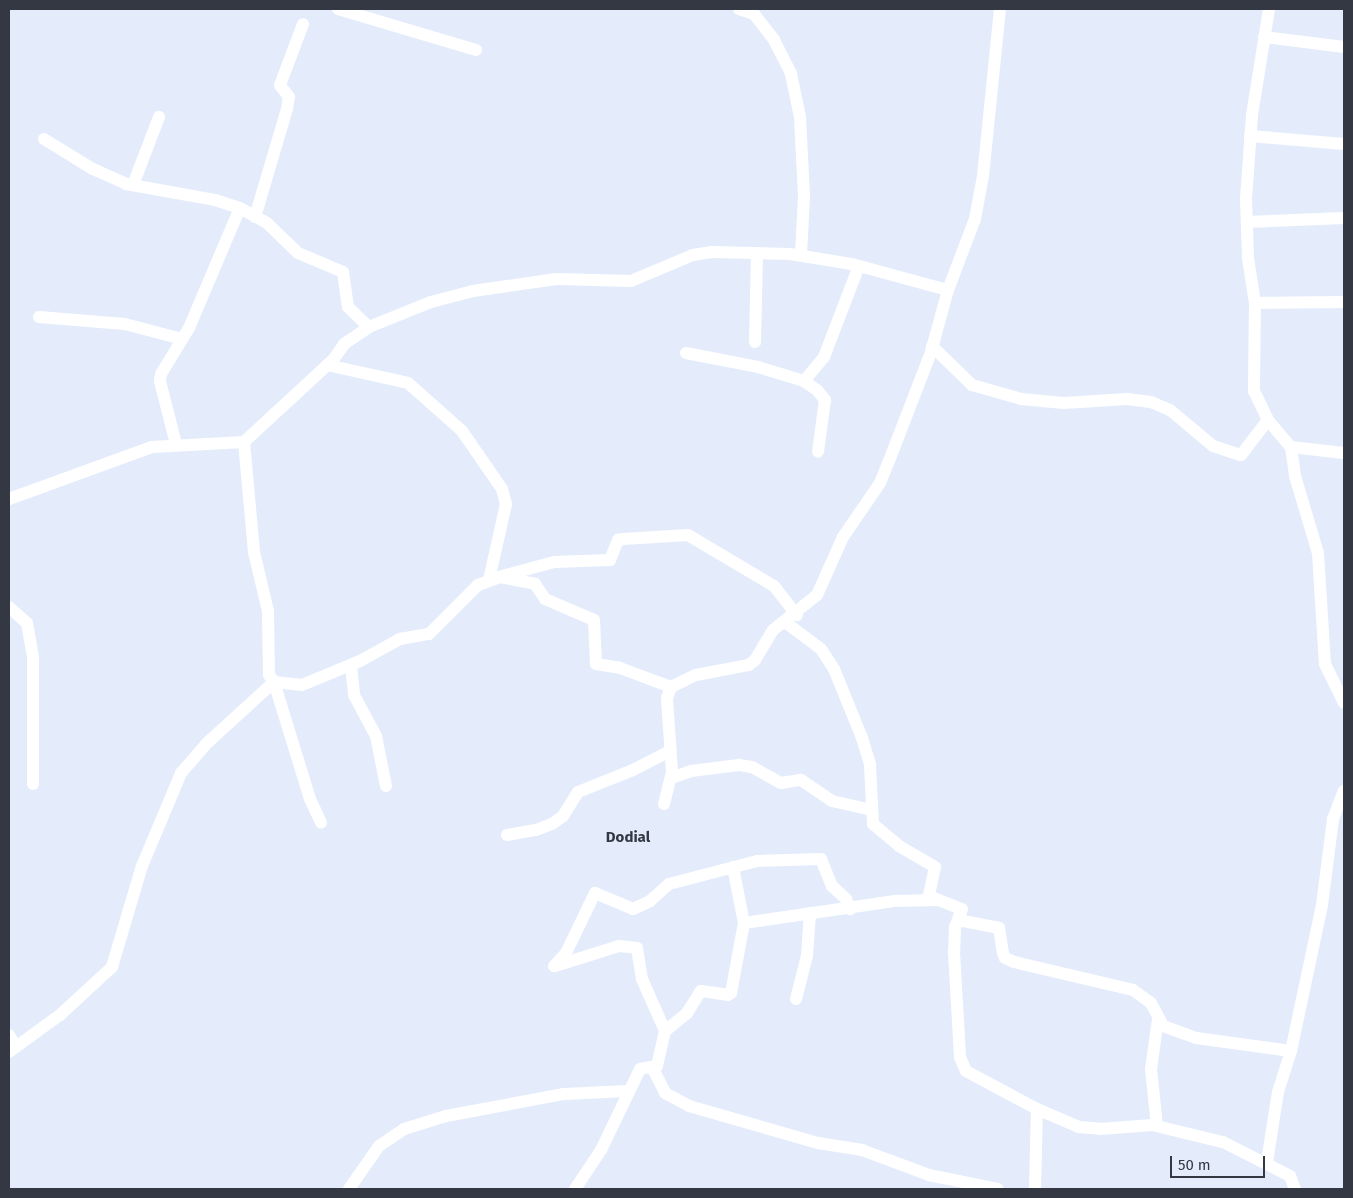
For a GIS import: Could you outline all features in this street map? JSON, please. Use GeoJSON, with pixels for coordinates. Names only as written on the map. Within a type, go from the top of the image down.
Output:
{"type":"FeatureCollection","features":[{"type":"Feature","properties":{"kind":"street"},"geometry":{"type":"LineString","coordinates":[[338,9],[476,50]]}},
{"type":"Feature","properties":{"kind":"street"},"geometry":{"type":"LineString","coordinates":[[738,9],[754,14],[774,40]]}},
{"type":"Feature","properties":{"kind":"street"},"geometry":{"type":"LineString","coordinates":[[762,9],[774,40],[791,74],[800,118],[804,196],[801,256]]}},
{"type":"Feature","properties":{"kind":"street"},"geometry":{"type":"LineString","coordinates":[[494,578],[535,584],[545,599],[594,620],[596,664],[620,668],[671,687],[696,676],[749,665],[773,630],[796,614],[817,595],[843,538],[880,483],[932,346],[948,290],[975,219],[983,176],[1000,9]]}},
{"type":"Feature","properties":{"kind":"street"},"geometry":{"type":"LineString","coordinates":[[1269,9],[1250,136],[1247,222],[1254,303],[1254,391],[1268,420],[1291,447],[1295,476],[1318,553],[1325,664],[1344,704]]}},
{"type":"Feature","properties":{"kind":"street"},"geometry":{"type":"LineString","coordinates":[[255,217],[287,109],[288,97],[280,85],[303,24]]}},
{"type":"Feature","properties":{"kind":"street"},"geometry":{"type":"LineString","coordinates":[[1264,36],[1344,47]]}},
{"type":"Feature","properties":{"kind":"street"},"geometry":{"type":"LineString","coordinates":[[133,185],[159,116]]}},
{"type":"Feature","properties":{"kind":"street"},"geometry":{"type":"LineString","coordinates":[[1250,136],[1344,144]]}},
{"type":"Feature","properties":{"kind":"street"},"geometry":{"type":"LineString","coordinates":[[44,139],[93,169],[133,185],[215,200],[240,208],[280,234],[287,245],[298,254],[343,272],[348,307],[369,327]]}},
{"type":"Feature","properties":{"kind":"street"},"geometry":{"type":"LineString","coordinates":[[176,444],[160,382],[161,374],[182,339],[216,268],[240,208]]}},
{"type":"Feature","properties":{"kind":"street"},"geometry":{"type":"LineString","coordinates":[[1247,222],[1344,218]]}},
{"type":"Feature","properties":{"kind":"street"},"geometry":{"type":"LineString","coordinates":[[9,499],[130,453],[176,444],[244,442],[327,365],[344,344],[369,327],[431,302],[473,291],[556,280],[630,282],[692,255],[757,254],[801,256],[859,266],[948,290]]}},
{"type":"Feature","properties":{"kind":"street"},"geometry":{"type":"LineString","coordinates":[[755,342],[757,254]]}},
{"type":"Feature","properties":{"kind":"street"},"geometry":{"type":"LineString","coordinates":[[804,382],[824,357],[859,266]]}},
{"type":"Feature","properties":{"kind":"street"},"geometry":{"type":"LineString","coordinates":[[1254,303],[1344,302]]}},
{"type":"Feature","properties":{"kind":"street"},"geometry":{"type":"LineString","coordinates":[[40,317],[125,324],[166,332],[182,339]]}},
{"type":"Feature","properties":{"kind":"street"},"geometry":{"type":"LineString","coordinates":[[932,346],[972,385],[1021,399],[1056,402],[1151,402],[1170,410],[1213,446],[1241,454],[1268,420]]}},
{"type":"Feature","properties":{"kind":"street"},"geometry":{"type":"LineString","coordinates":[[686,353],[739,362],[804,382],[825,400],[818,452]]}},
{"type":"Feature","properties":{"kind":"street"},"geometry":{"type":"LineString","coordinates":[[327,365],[408,383],[462,431],[502,489],[506,504],[494,578]]}},
{"type":"Feature","properties":{"kind":"street"},"geometry":{"type":"LineString","coordinates":[[244,442],[254,552],[268,611],[269,675],[274,682],[310,799],[321,823]]}},
{"type":"Feature","properties":{"kind":"street"},"geometry":{"type":"LineString","coordinates":[[1291,447],[1344,453]]}},
{"type":"Feature","properties":{"kind":"street"},"geometry":{"type":"LineString","coordinates":[[9,1036],[12,1050],[60,1015],[112,968],[142,866],[181,773],[206,744],[274,682],[302,685],[351,665],[400,639],[429,634],[478,585],[494,578],[554,562],[610,560],[618,540],[623,539],[688,536],[774,586],[796,614]]}},
{"type":"Feature","properties":{"kind":"street"},"geometry":{"type":"LineString","coordinates":[[9,607],[27,623],[33,658],[33,784]]}},
{"type":"Feature","properties":{"kind":"street"},"geometry":{"type":"LineString","coordinates":[[785,622],[820,649],[834,669],[862,738],[870,765],[873,824],[898,846],[935,867],[929,896],[960,915],[999,928],[1005,958],[1014,962],[1133,990],[1151,1003],[1163,1026],[1196,1038],[1291,1051]]}},
{"type":"Feature","properties":{"kind":"street"},"geometry":{"type":"LineString","coordinates":[[351,665],[354,695],[376,736],[386,786]]}},
{"type":"Feature","properties":{"kind":"street"},"geometry":{"type":"LineString","coordinates":[[664,804],[671,778],[667,698],[671,687]]}},
{"type":"Feature","properties":{"kind":"street"},"geometry":{"type":"LineString","coordinates":[[507,835],[536,830],[552,824],[563,816],[578,792],[633,770],[670,751]]}},
{"type":"Feature","properties":{"kind":"street"},"geometry":{"type":"LineString","coordinates":[[671,778],[691,771],[739,765],[752,767],[781,783],[800,780],[838,803],[872,810]]}},
{"type":"Feature","properties":{"kind":"street"},"geometry":{"type":"LineString","coordinates":[[1266,1162],[1278,1092],[1291,1051],[1322,905],[1333,819],[1344,791]]}},
{"type":"Feature","properties":{"kind":"street"},"geometry":{"type":"LineString","coordinates":[[575,1189],[601,1150],[627,1091],[640,1069],[657,1066],[665,1032],[642,980],[637,948],[619,946],[554,966],[566,953],[594,893],[633,909],[650,901],[669,884],[757,861],[821,859],[832,886],[846,899],[850,909]]}},
{"type":"Feature","properties":{"kind":"street"},"geometry":{"type":"LineString","coordinates":[[665,1032],[687,1013],[701,991],[728,995],[731,992],[744,923],[733,867]]}},
{"type":"Feature","properties":{"kind":"street"},"geometry":{"type":"LineString","coordinates":[[744,923],[895,901],[938,900]]}},
{"type":"Feature","properties":{"kind":"street"},"geometry":{"type":"LineString","coordinates":[[796,998],[806,956],[810,913]]}},
{"type":"Feature","properties":{"kind":"street"},"geometry":{"type":"LineString","coordinates":[[960,915],[954,952],[960,1057],[973,1077],[1037,1109],[1079,1127],[1100,1129],[1157,1126],[1223,1142],[1266,1162],[1290,1176],[1295,1189]]}},
{"type":"Feature","properties":{"kind":"street"},"geometry":{"type":"LineString","coordinates":[[1157,1126],[1151,1069],[1158,1019]]}},
{"type":"Feature","properties":{"kind":"street"},"geometry":{"type":"LineString","coordinates":[[652,1067],[665,1094],[689,1106],[818,1143],[862,1150],[929,1175],[998,1189]]}},
{"type":"Feature","properties":{"kind":"street"},"geometry":{"type":"LineString","coordinates":[[350,1189],[379,1146],[404,1128],[446,1116],[564,1094],[627,1091]]}},
{"type":"Feature","properties":{"kind":"street"},"geometry":{"type":"LineString","coordinates":[[1036,1188],[1037,1109]]}},
{"type":"Feature","properties":{"kind":"district","name":"Dodial"},"geometry":{"type":"Point","coordinates":[628,838]}}]}
